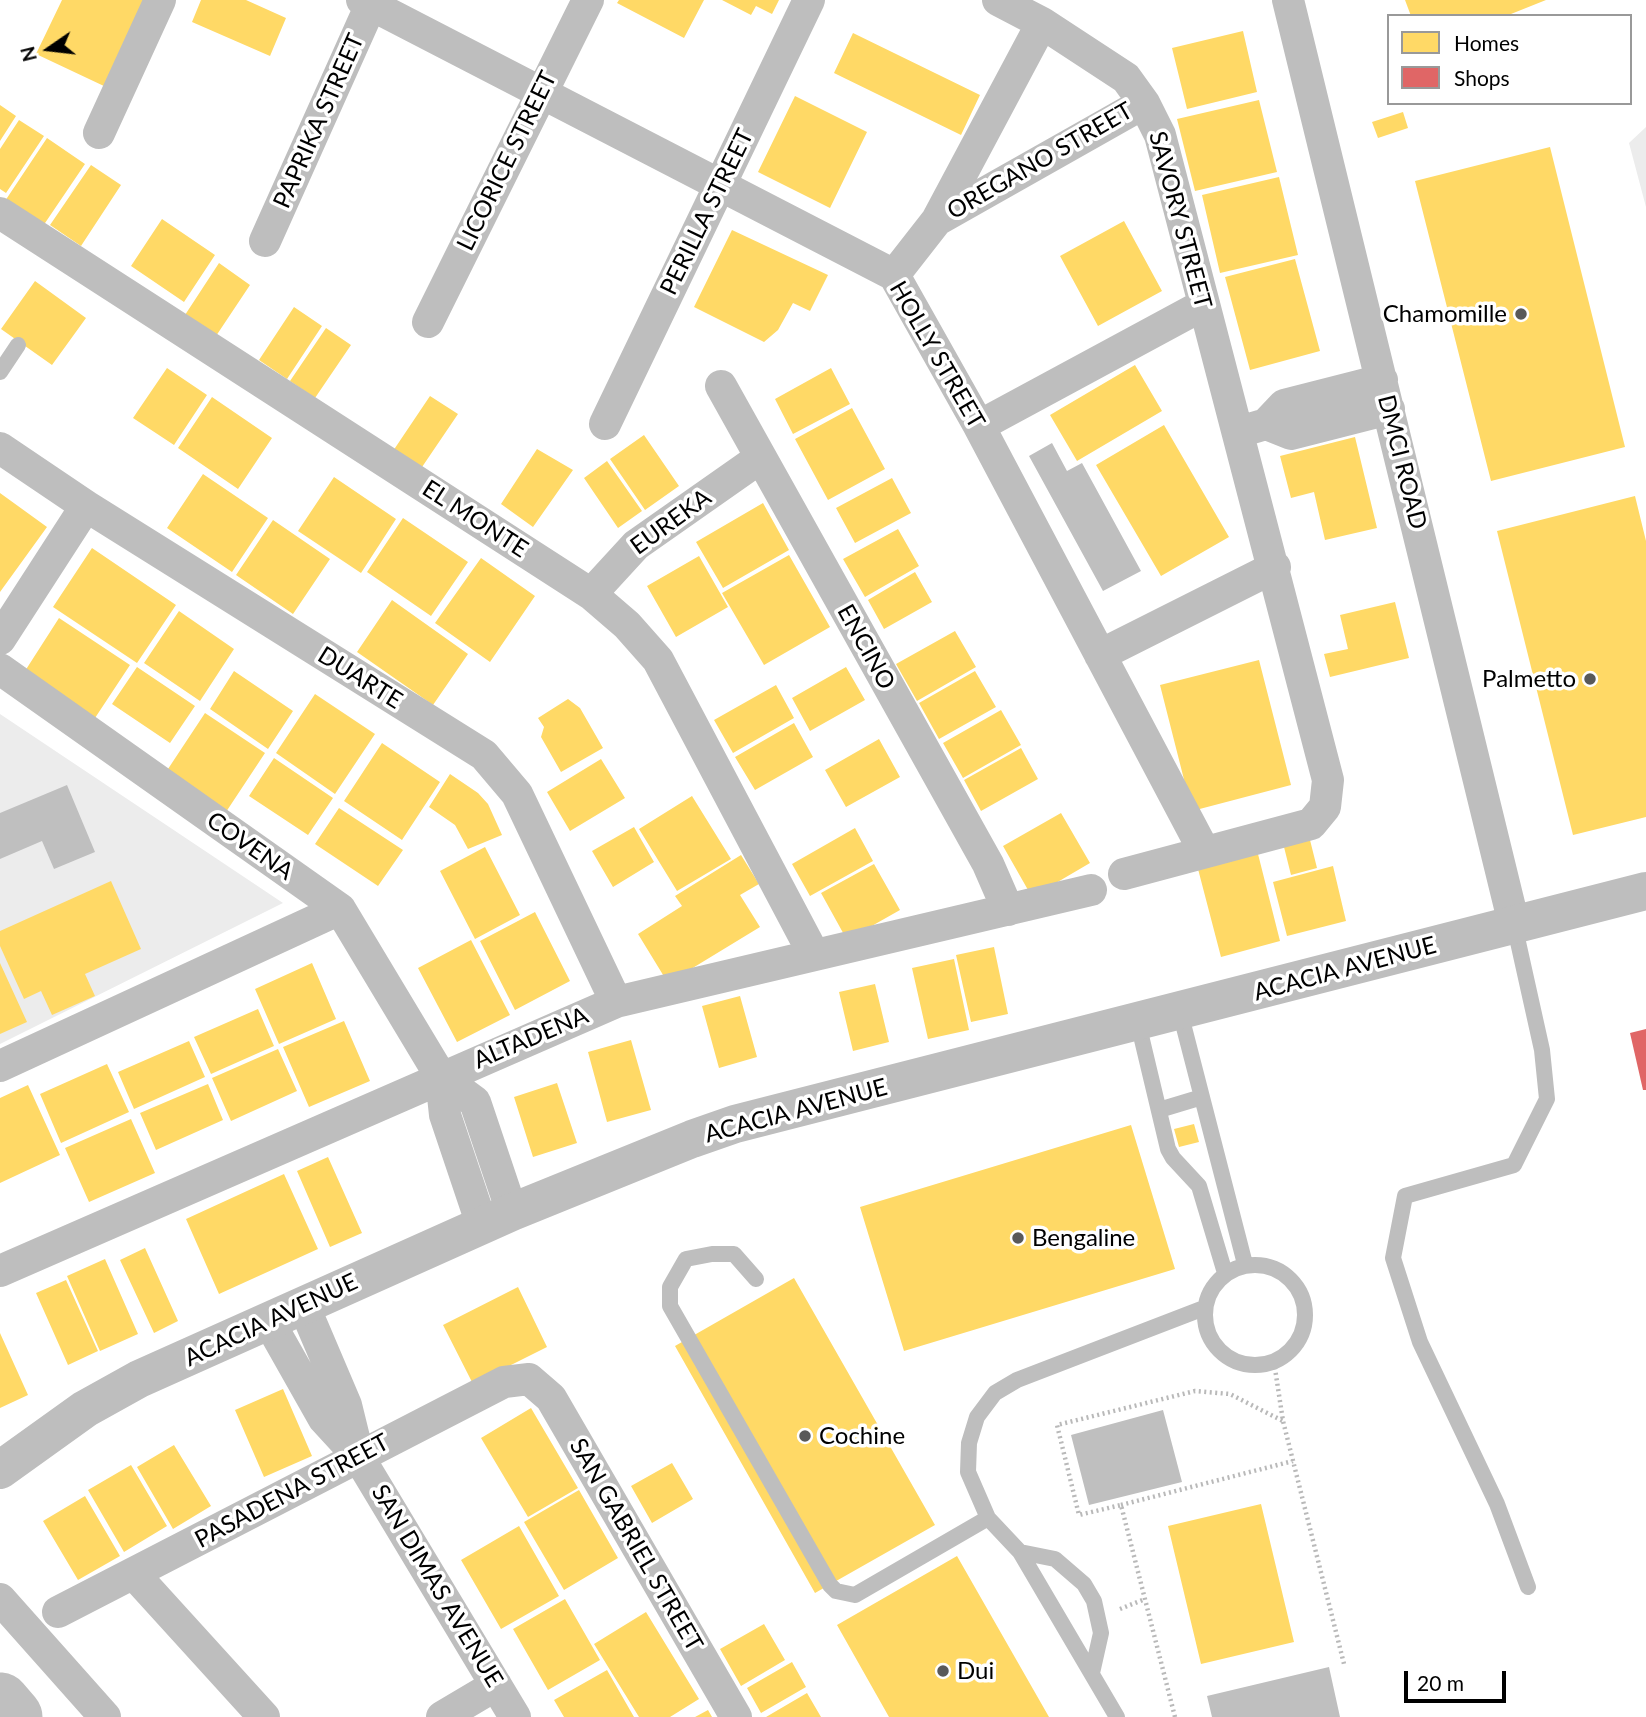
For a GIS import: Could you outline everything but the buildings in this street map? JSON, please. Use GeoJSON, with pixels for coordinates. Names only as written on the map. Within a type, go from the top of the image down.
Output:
{"type":"FeatureCollection","features":[{"type":"Feature","properties":{"kind":"street"},"geometry":{"type":"LineString","coordinates":[[99,133],[160,0]]}},
{"type":"Feature","properties":{"kind":"street","name":"LICORICE STREET"},"geometry":{"type":"LineString","coordinates":[[428,322],[588,0]]}},
{"type":"Feature","properties":{"kind":"street","name":"PERILLA STREET"},"geometry":{"type":"LineString","coordinates":[[605,424],[809,0]]}},
{"type":"Feature","properties":{"kind":"street","name":"SAVORY STREET"},"geometry":{"type":"LineString","coordinates":[[998,0],[1042,23],[1126,78],[1144,103],[1160,135],[1203,305],[1252,428],[1275,567],[1328,780],[1325,807],[1311,824],[1203,851]]}},
{"type":"Feature","properties":{"kind":"street","name":"DMCI ROAD"},"geometry":{"type":"LineString","coordinates":[[1288,0],[1514,924]]}},
{"type":"Feature","properties":{"kind":"street","name":"HOLLY STREET"},"geometry":{"type":"LineString","coordinates":[[368,1],[894,275],[978,426],[1203,851]]}},
{"type":"Feature","properties":{"kind":"street","name":"PAPRIKA STREET"},"geometry":{"type":"LineString","coordinates":[[265,241],[368,1]]}},
{"type":"Feature","properties":{"kind":"street","name":"OREGANO STREET"},"geometry":{"type":"LineString","coordinates":[[894,275],[937,220],[1042,23]]}},
{"type":"Feature","properties":{"kind":"street","name":"OREGANO STREET"},"geometry":{"type":"LineString","coordinates":[[937,220],[1144,103]]}},
{"type":"Feature","properties":{"kind":"street","name":"EL MONTE"},"geometry":{"type":"LineString","coordinates":[[0,213],[591,594],[627,625],[658,660],[813,953]]}},
{"type":"Feature","properties":{"kind":"street"},"geometry":{"type":"LineString","coordinates":[[978,426],[1203,305]]}},
{"type":"Feature","properties":{"kind":"street","name":"ENCINO"},"geometry":{"type":"LineString","coordinates":[[721,386],[988,864],[1008,910]]}},
{"type":"Feature","properties":{"kind":"street"},"geometry":{"type":"LineString","coordinates":[[1252,428],[1291,434],[1333,408],[1386,395]]}},
{"type":"Feature","properties":{"kind":"street","name":"DUARTE"},"geometry":{"type":"LineString","coordinates":[[0,448],[86,506],[484,755],[517,794],[616,1002]]}},
{"type":"Feature","properties":{"kind":"street","name":"EUREKA"},"geometry":{"type":"LineString","coordinates":[[591,594],[636,545],[760,458]]}},
{"type":"Feature","properties":{"kind":"street"},"geometry":{"type":"LineString","coordinates":[[0,639],[86,506]]}},
{"type":"Feature","properties":{"kind":"street"},"geometry":{"type":"LineString","coordinates":[[1100,656],[1275,567]]}},
{"type":"Feature","properties":{"kind":"street","name":"COVENA"},"geometry":{"type":"LineString","coordinates":[[0,669],[340,909],[441,1077],[475,1102],[490,1149],[497,1218]]}},
{"type":"Feature","properties":{"kind":"street"},"geometry":{"type":"LineString","coordinates":[[1124,874],[1203,851]]}},
{"type":"Feature","properties":{"kind":"street","name":"ALTADENA"},"geometry":{"type":"LineString","coordinates":[[1,1269],[616,1002],[813,953],[1091,890]]}},
{"type":"Feature","properties":{"kind":"street","name":"ACACIA AVENUE"},"geometry":{"type":"LineString","coordinates":[[0,1469],[96,1403],[139,1379],[497,1218],[735,1124],[1646,891]]}},
{"type":"Feature","properties":{"kind":"street"},"geometry":{"type":"LineString","coordinates":[[0,1066],[340,909]]}},
{"type":"Feature","properties":{"kind":"street","name":"COVENA"},"geometry":{"type":"LineString","coordinates":[[441,1077],[445,1115],[461,1160],[497,1218]]}},
{"type":"Feature","properties":{"kind":"street"},"geometry":{"type":"LineString","coordinates":[[461,1160],[490,1149]]}},
{"type":"Feature","properties":{"kind":"street","name":"SAN DIMAS AVENUE"},"geometry":{"type":"LineString","coordinates":[[303,1304],[314,1370]]}},
{"type":"Feature","properties":{"kind":"street","name":"SAN DIMAS AVENUE"},"geometry":{"type":"LineString","coordinates":[[268,1320],[346,1405],[358,1455],[515,1717]]}},
{"type":"Feature","properties":{"kind":"street","name":"PASADENA STREET"},"geometry":{"type":"LineString","coordinates":[[58,1612],[504,1382],[529,1379]]}},
{"type":"Feature","properties":{"kind":"street","name":"SAN GABRIEL STREET"},"geometry":{"type":"LineString","coordinates":[[529,1379],[551,1398],[736,1717]]}},
{"type":"Feature","properties":{"kind":"street"},"geometry":{"type":"LineString","coordinates":[[134,1574],[264,1717]]}},
{"type":"Feature","properties":{"kind":"street"},"geometry":{"type":"LineString","coordinates":[[0,1599],[105,1717]]}},
{"type":"Feature","properties":{"kind":"street"},"geometry":{"type":"LineString","coordinates":[[442,1717],[496,1685]]}},
{"type":"Feature","properties":{"kind":"lane"},"geometry":{"type":"LineString","coordinates":[[0,372],[18,345]]}},
{"type":"Feature","properties":{"kind":"lane"},"geometry":{"type":"LineString","coordinates":[[1514,924],[1542,1050],[1547,1100],[1514,1165],[1405,1196],[1393,1258],[1420,1342],[1497,1504],[1528,1587]]}},
{"type":"Feature","properties":{"kind":"lane"},"geometry":{"type":"LineString","coordinates":[[1180,1012],[1245,1264]]}},
{"type":"Feature","properties":{"kind":"lane"},"geometry":{"type":"LineString","coordinates":[[1138,1023],[1173,1158],[1199,1186],[1225,1273]]}},
{"type":"Feature","properties":{"kind":"lane"},"geometry":{"type":"LineString","coordinates":[[1159,1110],[1202,1097]]}},
{"type":"Feature","properties":{"kind":"lane"},"geometry":{"type":"LineString","coordinates":[[756,1279],[734,1254],[712,1254],[686,1259],[670,1287],[670,1306],[830,1585],[836,1591],[855,1595],[988,1518]]}},
{"type":"Feature","properties":{"kind":"lane"},"geometry":{"type":"LineString","coordinates":[[1245,1264],[1264,1264],[1281,1271],[1295,1283],[1303,1300],[1306,1318],[1301,1336],[1290,1352],[1275,1362],[1253,1366],[1233,1361],[1217,1348],[1206,1330],[1204,1308],[1211,1289],[1225,1273],[1245,1264]]}},
{"type":"Feature","properties":{"kind":"lane"},"geometry":{"type":"LineString","coordinates":[[1117,1717],[1020,1552],[988,1518],[968,1472],[969,1444],[977,1417],[995,1393],[1017,1380],[1204,1308]]}},
{"type":"Feature","properties":{"kind":"lane"},"geometry":{"type":"LineString","coordinates":[[1020,1552],[1055,1559],[1084,1584],[1094,1601],[1101,1633],[1092,1674]]}},
{"type":"Feature","properties":{"kind":"path"},"geometry":{"type":"LineString","coordinates":[[1275,1362],[1283,1421],[1344,1664]]}},
{"type":"Feature","properties":{"kind":"path"},"geometry":{"type":"LineString","coordinates":[[1283,1421],[1230,1394],[1195,1391],[1057,1425],[1079,1515],[1293,1461]]}},
{"type":"Feature","properties":{"kind":"path"},"geometry":{"type":"LineString","coordinates":[[1121,1505],[1175,1717]]}},
{"type":"Feature","properties":{"kind":"shaded area"},"geometry":{"type":"Polygon","coordinates":[[[1646,127],[1646,207],[1629,143],[1646,127]]]}},
{"type":"Feature","properties":{"kind":"shaded area"},"geometry":{"type":"Polygon","coordinates":[[[1052,443],[1067,471],[1082,463],[1141,571],[1103,591],[1029,456],[1052,443]]]}},
{"type":"Feature","properties":{"kind":"shaded area"},"geometry":{"type":"Polygon","coordinates":[[[0,714],[283,903],[0,1044],[0,714]]]}},
{"type":"Feature","properties":{"kind":"shaded area"},"geometry":{"type":"Polygon","coordinates":[[[67,785],[95,852],[54,869],[42,841],[0,859],[0,813],[67,785]]]}},
{"type":"Feature","properties":{"kind":"shaded area"},"geometry":{"type":"Polygon","coordinates":[[[1163,1410],[1182,1482],[1089,1505],[1071,1435],[1163,1410]]]}},
{"type":"Feature","properties":{"kind":"shaded area"},"geometry":{"type":"Polygon","coordinates":[[[1329,1667],[1340,1717],[1212,1717],[1207,1696],[1329,1667]]]}},
{"type":"Feature","properties":{"kind":"waterway"},"geometry":{"type":"LineString","coordinates":[[0,1703],[12,1717]]}},
{"type":"Feature","properties":{"kind":"place","name":"Chamomille"},"geometry":{"type":"Point","coordinates":[1521,314]}},
{"type":"Feature","properties":{"kind":"place","name":"Palmetto"},"geometry":{"type":"Point","coordinates":[1590,679]}},
{"type":"Feature","properties":{"kind":"place","name":"Bengaline"},"geometry":{"type":"Point","coordinates":[1018,1238]}},
{"type":"Feature","properties":{"kind":"place","name":"Cochine"},"geometry":{"type":"Point","coordinates":[805,1436]}},
{"type":"Feature","properties":{"kind":"place","name":"Dui"},"geometry":{"type":"Point","coordinates":[943,1671]}}]}
